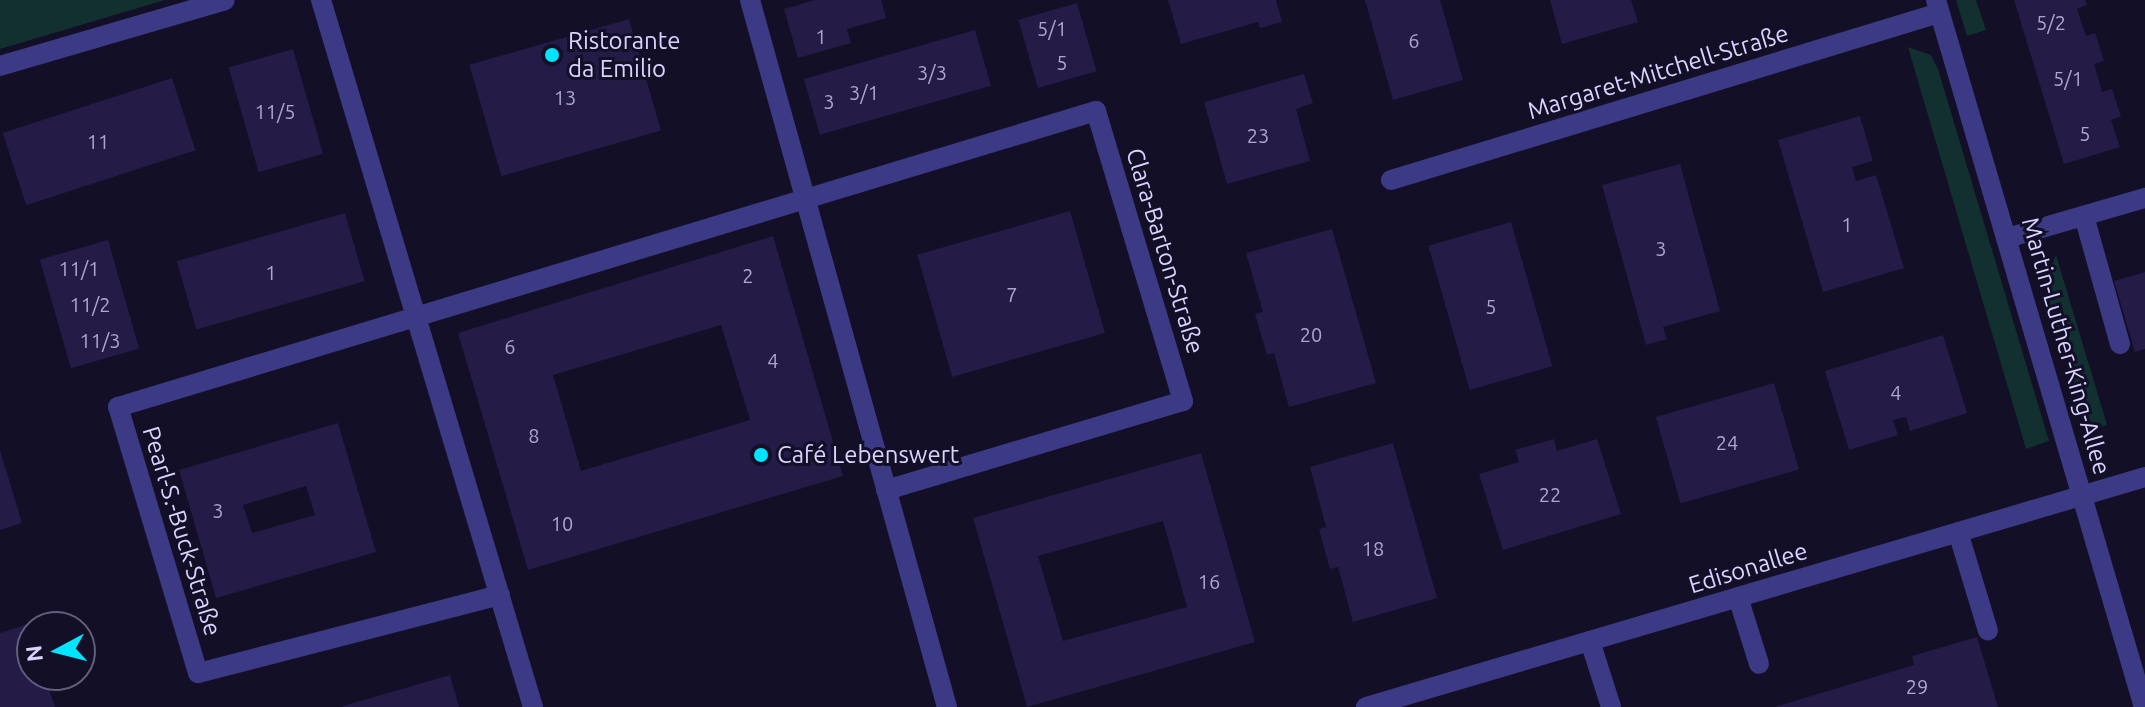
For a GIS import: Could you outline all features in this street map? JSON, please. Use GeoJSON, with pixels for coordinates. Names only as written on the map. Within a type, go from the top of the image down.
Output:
{"type":"FeatureCollection","features":[{"type":"Feature","properties":{"kind":"street"},"geometry":{"type":"LineString","coordinates":[[0,66],[225,0]]}},
{"type":"Feature","properties":{"kind":"street"},"geometry":{"type":"LineString","coordinates":[[321,0],[419,314],[533,707]]}},
{"type":"Feature","properties":{"kind":"street"},"geometry":{"type":"LineString","coordinates":[[750,0],[947,707]]}},
{"type":"Feature","properties":{"kind":"street","name":"Margaret-Mitchell-Straße"},"geometry":{"type":"LineString","coordinates":[[1391,180],[1938,6]]}},
{"type":"Feature","properties":{"kind":"street","name":"Martin-Luther-King-Allee"},"geometry":{"type":"LineString","coordinates":[[1938,6],[2144,707]]}},
{"type":"Feature","properties":{"kind":"street","name":"Clara-Barton-Straße"},"geometry":{"type":"LineString","coordinates":[[804,197],[1096,111],[1183,401],[886,490]]}},
{"type":"Feature","properties":{"kind":"street","name":"Pearl-S.-Buck-Straße"},"geometry":{"type":"LineString","coordinates":[[500,595],[198,673],[118,407],[804,197]]}},
{"type":"Feature","properties":{"kind":"street"},"geometry":{"type":"LineString","coordinates":[[2007,238],[2145,198]]}},
{"type":"Feature","properties":{"kind":"street"},"geometry":{"type":"LineString","coordinates":[[2084,216],[2120,344]]}},
{"type":"Feature","properties":{"kind":"street","name":"Edisonallee"},"geometry":{"type":"LineString","coordinates":[[1366,707],[2145,477]]}},
{"type":"Feature","properties":{"kind":"street"},"geometry":{"type":"LineString","coordinates":[[1958,532],[1988,631]]}},
{"type":"Feature","properties":{"kind":"street"},"geometry":{"type":"LineString","coordinates":[[1738,597],[1759,664]]}},
{"type":"Feature","properties":{"kind":"street"},"geometry":{"type":"LineString","coordinates":[[1590,641],[1611,707]]}},
{"type":"Feature","properties":{"kind":"green space"},"geometry":{"type":"Polygon","coordinates":[[[0,0],[165,0],[0,49],[0,0]]]}},
{"type":"Feature","properties":{"kind":"green space"},"geometry":{"type":"Polygon","coordinates":[[[1956,0],[1976,0],[1986,30],[1967,36],[1956,0]]]}},
{"type":"Feature","properties":{"kind":"green space"},"geometry":{"type":"Polygon","coordinates":[[[1908,47],[1931,55],[1938,69],[2049,441],[2026,449],[1908,47]]]}},
{"type":"Feature","properties":{"kind":"green space"},"geometry":{"type":"Polygon","coordinates":[[[2056,255],[2107,425],[2087,431],[2043,284],[2056,255]]]}},
{"type":"Feature","properties":{"kind":"building"},"geometry":{"type":"Polygon","coordinates":[[[815,0],[881,0],[886,18],[847,29],[851,43],[798,58],[784,9],[815,0]]]}},
{"type":"Feature","properties":{"kind":"building"},"geometry":{"type":"Polygon","coordinates":[[[1168,0],[1276,0],[1282,22],[1260,28],[1258,22],[1181,44],[1168,0]]]}},
{"type":"Feature","properties":{"kind":"building"},"geometry":{"type":"Polygon","coordinates":[[[1365,0],[1440,0],[1463,80],[1393,100],[1365,0]]]}},
{"type":"Feature","properties":{"kind":"building"},"geometry":{"type":"Polygon","coordinates":[[[1550,0],[1631,0],[1638,22],[1562,44],[1550,0]]]}},
{"type":"Feature","properties":{"kind":"building"},"geometry":{"type":"Polygon","coordinates":[[[2014,0],[2085,0],[2087,5],[2077,9],[2086,36],[2095,33],[2104,61],[2094,64],[2102,92],[2112,89],[2121,116],[2111,120],[2120,147],[2064,164],[2014,0]]]}},
{"type":"Feature","properties":{"kind":"building"},"geometry":{"type":"Polygon","coordinates":[[[1077,3],[1097,71],[1038,88],[1018,20],[1077,3]]]}},
{"type":"Feature","properties":{"kind":"building"},"geometry":{"type":"Polygon","coordinates":[[[629,19],[661,131],[501,176],[469,65],[629,19]]]}},
{"type":"Feature","properties":{"kind":"building"},"geometry":{"type":"Polygon","coordinates":[[[975,30],[991,86],[820,135],[804,79],[975,30]]]}},
{"type":"Feature","properties":{"kind":"building"},"geometry":{"type":"Polygon","coordinates":[[[293,49],[323,154],[259,172],[229,67],[293,49]]]}},
{"type":"Feature","properties":{"kind":"building"},"geometry":{"type":"Polygon","coordinates":[[[1304,74],[1313,103],[1296,109],[1310,161],[1227,184],[1204,102],[1304,74]]]}},
{"type":"Feature","properties":{"kind":"building"},"geometry":{"type":"Polygon","coordinates":[[[172,78],[195,150],[26,205],[3,133],[172,78]]]}},
{"type":"Feature","properties":{"kind":"building"},"geometry":{"type":"Polygon","coordinates":[[[1860,116],[1873,161],[1852,167],[1856,181],[1876,175],[1904,268],[1823,292],[1778,140],[1860,116]]]}},
{"type":"Feature","properties":{"kind":"building"},"geometry":{"type":"Polygon","coordinates":[[[1680,164],[1720,311],[1663,327],[1667,339],[1646,345],[1602,185],[1680,164]]]}},
{"type":"Feature","properties":{"kind":"building"},"geometry":{"type":"Polygon","coordinates":[[[1070,211],[1105,333],[952,377],[917,255],[1070,211]]]}},
{"type":"Feature","properties":{"kind":"building"},"geometry":{"type":"Polygon","coordinates":[[[345,213],[365,281],[196,329],[177,261],[345,213]]]}},
{"type":"Feature","properties":{"kind":"building"},"geometry":{"type":"Polygon","coordinates":[[[1511,222],[1552,366],[1470,390],[1428,246],[1511,222]]]}},
{"type":"Feature","properties":{"kind":"building"},"geometry":{"type":"Polygon","coordinates":[[[1332,229],[1376,383],[1289,407],[1274,353],[1267,355],[1255,314],[1263,312],[1246,253],[1332,229]]]}},
{"type":"Feature","properties":{"kind":"building"},"geometry":{"type":"Polygon","coordinates":[[[773,236],[843,476],[528,570],[458,333],[773,236]],[[721,325],[553,375],[581,471],[750,420],[721,325]]]}},
{"type":"Feature","properties":{"kind":"building"},"geometry":{"type":"Polygon","coordinates":[[[108,240],[139,349],[71,368],[40,260],[108,240]]]}},
{"type":"Feature","properties":{"kind":"building"},"geometry":{"type":"Polygon","coordinates":[[[2145,272],[2145,349],[2135,352],[2114,281],[2145,272]]]}},
{"type":"Feature","properties":{"kind":"building"},"geometry":{"type":"Polygon","coordinates":[[[1943,335],[1967,413],[1910,431],[1906,417],[1893,420],[1898,435],[1849,450],[1825,371],[1943,335]]]}},
{"type":"Feature","properties":{"kind":"building"},"geometry":{"type":"Polygon","coordinates":[[[1774,383],[1799,470],[1681,503],[1656,417],[1774,383]]]}},
{"type":"Feature","properties":{"kind":"building"},"geometry":{"type":"Polygon","coordinates":[[[338,423],[376,552],[216,598],[179,470],[338,423]],[[306,486],[243,505],[252,533],[315,515],[306,486]]]}},
{"type":"Feature","properties":{"kind":"building"},"geometry":{"type":"Polygon","coordinates":[[[1554,439],[1557,451],[1597,439],[1621,514],[1503,550],[1479,474],[1519,462],[1515,450],[1554,439]]]}},
{"type":"Feature","properties":{"kind":"building"},"geometry":{"type":"Polygon","coordinates":[[[1393,443],[1437,598],[1353,622],[1338,567],[1330,569],[1319,529],[1326,527],[1310,467],[1393,443]]]}},
{"type":"Feature","properties":{"kind":"building"},"geometry":{"type":"Polygon","coordinates":[[[0,450],[22,523],[0,530],[0,450]]]}},
{"type":"Feature","properties":{"kind":"building"},"geometry":{"type":"Polygon","coordinates":[[[1201,453],[1255,642],[1027,707],[973,518],[1201,453]],[[1163,521],[1038,556],[1063,641],[1187,607],[1163,521]]]}},
{"type":"Feature","properties":{"kind":"building"},"geometry":{"type":"Polygon","coordinates":[[[16,628],[16,691],[50,691],[55,707],[0,707],[0,633],[16,628]]]}},
{"type":"Feature","properties":{"kind":"building"},"geometry":{"type":"Polygon","coordinates":[[[1977,637],[1998,707],[1775,707],[1914,665],[1912,656],[1977,637]]]}},
{"type":"Feature","properties":{"kind":"building"},"geometry":{"type":"Polygon","coordinates":[[[450,675],[459,707],[343,707],[343,706],[450,675]]]}},
{"type":"Feature","properties":{"kind":"place","name":"Ristorante da Emilio"},"geometry":{"type":"Point","coordinates":[552,55]}},
{"type":"Feature","properties":{"kind":"place","name":"Café Lebenswert"},"geometry":{"type":"Point","coordinates":[761,455]}}]}
